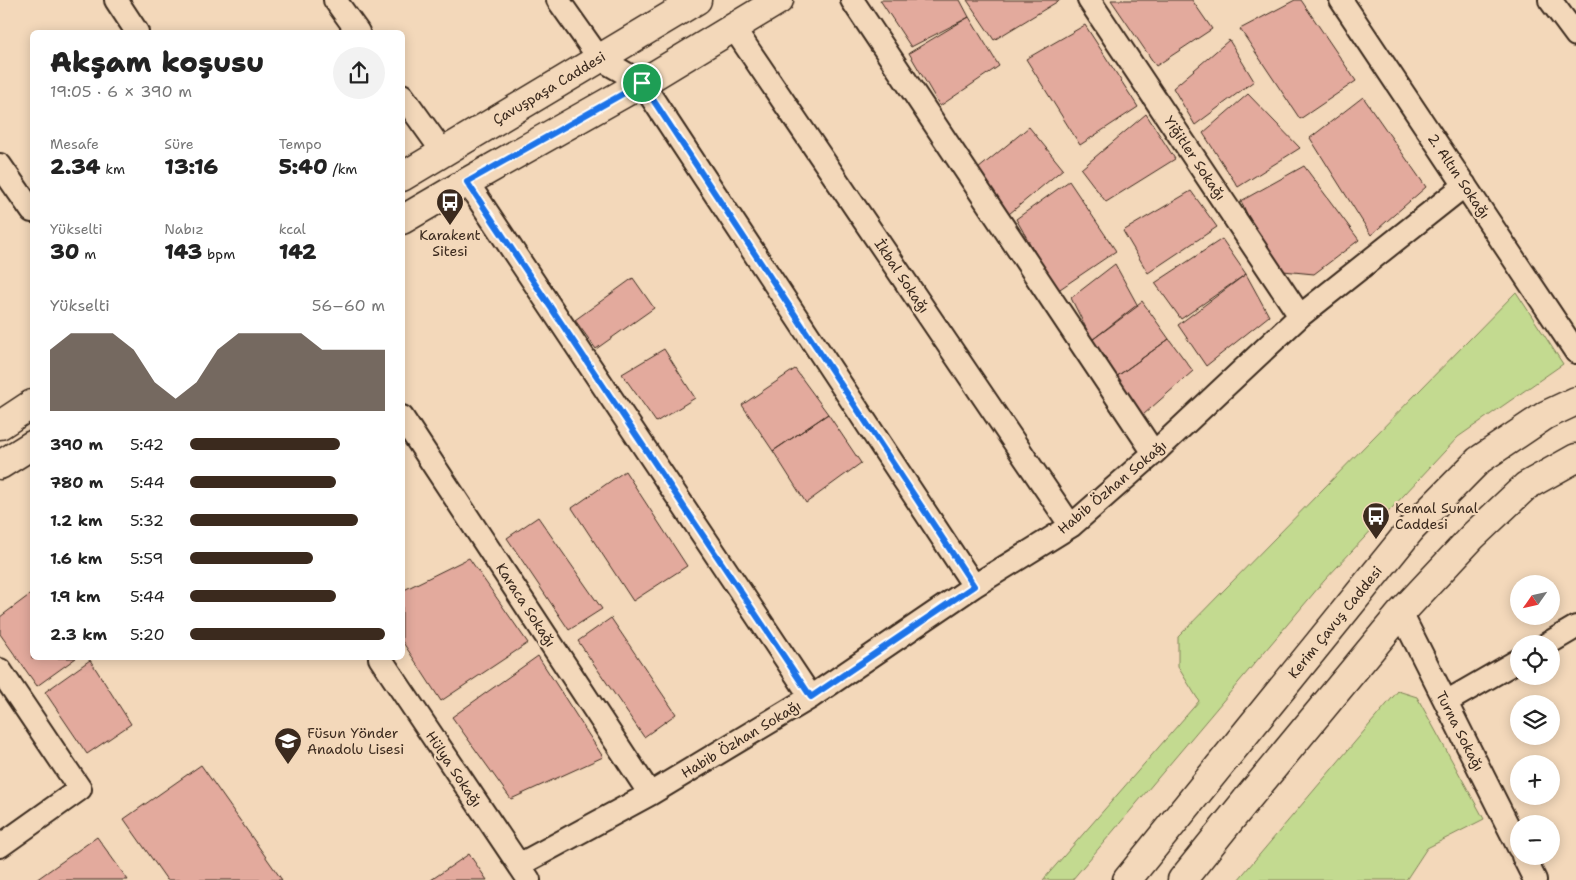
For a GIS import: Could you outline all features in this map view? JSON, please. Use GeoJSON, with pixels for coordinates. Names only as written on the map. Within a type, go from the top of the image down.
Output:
{"type":"FeatureCollection","features":[{"type":"Feature","properties":{"kind":"main road","name":"Çavuşpaşa Caddesi"},"geometry":{"type":"LineString","coordinates":[[405,175],[697,0]]}},
{"type":"Feature","properties":{"kind":"main road"},"geometry":{"type":"LineString","coordinates":[[405,218],[642,83],[779,0]]}},
{"type":"Feature","properties":{"kind":"main road","name":"Kerim Çavuş Caddesi"},"geometry":{"type":"LineString","coordinates":[[1127,880],[1412,528],[1479,460],[1546,415],[1576,401]]}},
{"type":"Feature","properties":{"kind":"main road"},"geometry":{"type":"LineString","coordinates":[[0,425],[30,405]]}},
{"type":"Feature","properties":{"kind":"main road"},"geometry":{"type":"LineString","coordinates":[[0,465],[30,446]]}},
{"type":"Feature","properties":{"kind":"main road"},"geometry":{"type":"LineString","coordinates":[[1182,880],[1401,613],[1473,536],[1526,486],[1576,458]]}},
{"type":"Feature","properties":{"kind":"street"},"geometry":{"type":"LineString","coordinates":[[116,0],[136,30]]}},
{"type":"Feature","properties":{"kind":"street"},"geometry":{"type":"LineString","coordinates":[[336,0],[357,30]]}},
{"type":"Feature","properties":{"kind":"street"},"geometry":{"type":"LineString","coordinates":[[558,0],[599,58],[642,83],[974,586]]}},
{"type":"Feature","properties":{"kind":"street"},"geometry":{"type":"LineString","coordinates":[[852,0],[1154,453]]}},
{"type":"Feature","properties":{"kind":"street","name":"Yiğitler Sokağı"},"geometry":{"type":"LineString","coordinates":[[1090,0],[1300,316]]}},
{"type":"Feature","properties":{"kind":"street","name":"2. Altın Sokağı"},"geometry":{"type":"LineString","coordinates":[[1341,0],[1576,352]]}},
{"type":"Feature","properties":{"kind":"street"},"geometry":{"type":"LineString","coordinates":[[1550,0],[1576,35]]}},
{"type":"Feature","properties":{"kind":"street","name":"İkbal Sokağı"},"geometry":{"type":"LineString","coordinates":[[733,27],[1071,526]]}},
{"type":"Feature","properties":{"kind":"street"},"geometry":{"type":"LineString","coordinates":[[405,99],[443,152]]}},
{"type":"Feature","properties":{"kind":"street"},"geometry":{"type":"LineString","coordinates":[[0,165],[30,208]]}},
{"type":"Feature","properties":{"kind":"street"},"geometry":{"type":"LineString","coordinates":[[467,182],[811,697]]}},
{"type":"Feature","properties":{"kind":"street","name":"Habib Özhan Sokağı"},"geometry":{"type":"LineString","coordinates":[[524,873],[811,697],[974,586],[1071,526],[1154,453],[1300,316],[1466,185]]}},
{"type":"Feature","properties":{"kind":"street","name":"Karaca Sokağı"},"geometry":{"type":"LineString","coordinates":[[405,422],[650,794]]}},
{"type":"Feature","properties":{"kind":"street","name":"Turna Sokağı"},"geometry":{"type":"LineString","coordinates":[[1401,613],[1510,830]]}},
{"type":"Feature","properties":{"kind":"street"},"geometry":{"type":"LineString","coordinates":[[1560,636],[1576,627]]}},
{"type":"Feature","properties":{"kind":"street","name":"Hülya Sokağı"},"geometry":{"type":"LineString","coordinates":[[381,660],[524,873]]}},
{"type":"Feature","properties":{"kind":"street"},"geometry":{"type":"LineString","coordinates":[[1446,702],[1510,665]]}},
{"type":"Feature","properties":{"kind":"street"},"geometry":{"type":"LineString","coordinates":[[0,670],[80,789],[0,846]]}},
{"type":"Feature","properties":{"kind":"street"},"geometry":{"type":"LineString","coordinates":[[1528,865],[1535,880]]}},
{"type":"Feature","properties":{"kind":"green space"},"geometry":{"type":"Polygon","coordinates":[[[1516,292],[1563,364],[1458,437],[1324,581],[1072,880],[1043,880],[1199,701],[1178,667],[1178,637],[1516,292]]]}},
{"type":"Feature","properties":{"kind":"green space"},"geometry":{"type":"Polygon","coordinates":[[[1398,691],[1417,697],[1484,819],[1427,848],[1406,880],[1238,880],[1398,691]]]}},
{"type":"Feature","properties":{"kind":"building"},"geometry":{"type":"Polygon","coordinates":[[[880,0],[960,0],[969,17],[911,47],[880,0]]]}},
{"type":"Feature","properties":{"kind":"building"},"geometry":{"type":"Polygon","coordinates":[[[967,0],[1060,0],[994,40],[967,0]]]}},
{"type":"Feature","properties":{"kind":"building"},"geometry":{"type":"Polygon","coordinates":[[[1111,0],[1192,0],[1212,29],[1156,66],[1111,0]]]}},
{"type":"Feature","properties":{"kind":"building"},"geometry":{"type":"Polygon","coordinates":[[[1295,0],[1301,0],[1356,81],[1300,119],[1240,29],[1295,0]]]}},
{"type":"Feature","properties":{"kind":"building"},"geometry":{"type":"Polygon","coordinates":[[[969,17],[999,66],[940,106],[909,53],[969,17]]]}},
{"type":"Feature","properties":{"kind":"building"},"geometry":{"type":"Polygon","coordinates":[[[1085,25],[1138,107],[1080,145],[1026,59],[1085,25]]]}},
{"type":"Feature","properties":{"kind":"building"},"geometry":{"type":"Polygon","coordinates":[[[1229,40],[1254,81],[1195,125],[1173,88],[1229,40]]]}},
{"type":"Feature","properties":{"kind":"building"},"geometry":{"type":"Polygon","coordinates":[[[1248,94],[1300,148],[1238,187],[1203,133],[1248,94]]]}},
{"type":"Feature","properties":{"kind":"building"},"geometry":{"type":"Polygon","coordinates":[[[1363,97],[1426,187],[1371,235],[1310,138],[1363,97]]]}},
{"type":"Feature","properties":{"kind":"building"},"geometry":{"type":"Polygon","coordinates":[[[1146,114],[1175,159],[1106,202],[1081,169],[1146,114]]]}},
{"type":"Feature","properties":{"kind":"building"},"geometry":{"type":"Polygon","coordinates":[[[1029,127],[1063,169],[1009,214],[978,169],[1029,127]]]}},
{"type":"Feature","properties":{"kind":"building"},"geometry":{"type":"Polygon","coordinates":[[[1304,166],[1359,240],[1314,274],[1283,271],[1256,233],[1241,201],[1304,166]]]}},
{"type":"Feature","properties":{"kind":"building"},"geometry":{"type":"Polygon","coordinates":[[[1069,181],[1116,251],[1057,291],[1016,219],[1069,181]]]}},
{"type":"Feature","properties":{"kind":"building"},"geometry":{"type":"Polygon","coordinates":[[[1191,191],[1217,227],[1148,273],[1123,231],[1191,191]]]}},
{"type":"Feature","properties":{"kind":"building"},"geometry":{"type":"Polygon","coordinates":[[[1222,239],[1246,274],[1181,319],[1155,283],[1222,239]]]}},
{"type":"Feature","properties":{"kind":"building"},"geometry":{"type":"Polygon","coordinates":[[[1115,264],[1138,306],[1092,340],[1071,298],[1115,264]]]}},
{"type":"Feature","properties":{"kind":"building"},"geometry":{"type":"Polygon","coordinates":[[[1246,274],[1269,316],[1206,366],[1178,325],[1246,274]]]}},
{"type":"Feature","properties":{"kind":"building"},"geometry":{"type":"Polygon","coordinates":[[[633,278],[654,308],[596,349],[575,320],[633,278]]]}},
{"type":"Feature","properties":{"kind":"building"},"geometry":{"type":"Polygon","coordinates":[[[1142,301],[1169,339],[1116,377],[1092,340],[1142,301]]]}},
{"type":"Feature","properties":{"kind":"building"},"geometry":{"type":"Polygon","coordinates":[[[1169,339],[1193,371],[1143,415],[1116,377],[1169,339]]]}},
{"type":"Feature","properties":{"kind":"building"},"geometry":{"type":"Polygon","coordinates":[[[664,349],[695,398],[656,422],[622,374],[664,349]]]}},
{"type":"Feature","properties":{"kind":"building"},"geometry":{"type":"Polygon","coordinates":[[[795,369],[828,414],[773,451],[742,405],[795,369]]]}},
{"type":"Feature","properties":{"kind":"building"},"geometry":{"type":"Polygon","coordinates":[[[828,414],[861,463],[806,503],[773,451],[828,414]]]}},
{"type":"Feature","properties":{"kind":"building"},"geometry":{"type":"Polygon","coordinates":[[[625,471],[687,566],[633,601],[572,508],[625,471]]]}},
{"type":"Feature","properties":{"kind":"building"},"geometry":{"type":"Polygon","coordinates":[[[538,517],[602,609],[569,630],[507,538],[538,517]]]}},
{"type":"Feature","properties":{"kind":"building"},"geometry":{"type":"Polygon","coordinates":[[[469,558],[528,643],[441,701],[405,646],[405,590],[469,558]]]}},
{"type":"Feature","properties":{"kind":"building"},"geometry":{"type":"Polygon","coordinates":[[[30,594],[30,660],[73,660],[37,686],[0,634],[0,617],[30,594]]]}},
{"type":"Feature","properties":{"kind":"building"},"geometry":{"type":"Polygon","coordinates":[[[611,618],[676,714],[644,737],[578,641],[611,618]]]}},
{"type":"Feature","properties":{"kind":"building"},"geometry":{"type":"Polygon","coordinates":[[[538,656],[603,757],[511,799],[452,717],[538,656]]]}},
{"type":"Feature","properties":{"kind":"building"},"geometry":{"type":"Polygon","coordinates":[[[90,660],[131,724],[87,754],[45,692],[90,660]]]}},
{"type":"Feature","properties":{"kind":"building"},"geometry":{"type":"Polygon","coordinates":[[[201,765],[282,880],[167,880],[124,819],[201,765]]]}},
{"type":"Feature","properties":{"kind":"building"},"geometry":{"type":"Polygon","coordinates":[[[97,837],[128,880],[36,880],[97,837]]]}},
{"type":"Feature","properties":{"kind":"building"},"geometry":{"type":"Polygon","coordinates":[[[469,854],[487,880],[431,880],[469,854]]]}},
{"type":"Feature","properties":{"kind":"place","name":"Karakent Sitesi"},"geometry":{"type":"Point","coordinates":[450,226]}},
{"type":"Feature","properties":{"kind":"place","name":"Kemal Sunal Caddesi"},"geometry":{"type":"Point","coordinates":[1376,540]}},
{"type":"Feature","properties":{"kind":"place","name":"Füsun Yönder Anadolu Lisesi"},"geometry":{"type":"Point","coordinates":[288,765]}},
{"type":"Feature","properties":{"kind":"route"},"geometry":{"type":"LineString","coordinates":[[642,83],[974,586],[811,697],[467,182],[642,83]]}}]}
